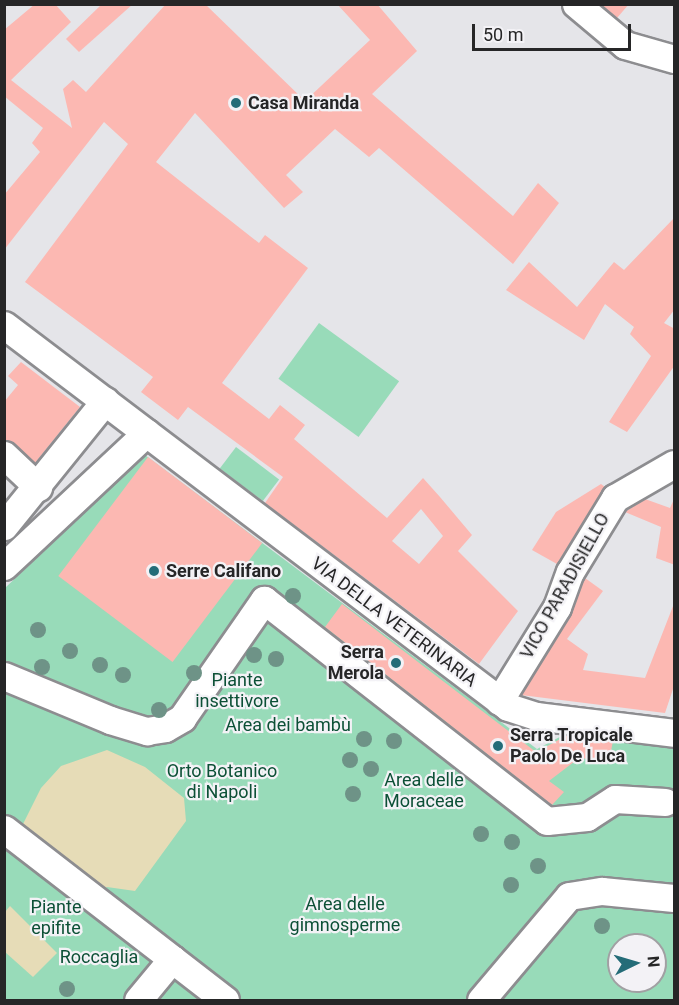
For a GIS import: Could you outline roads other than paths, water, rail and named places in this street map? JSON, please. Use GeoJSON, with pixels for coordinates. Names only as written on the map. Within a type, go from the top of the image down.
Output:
{"type":"FeatureCollection","features":[{"type":"Feature","properties":{"kind":"street"},"geometry":{"type":"LineString","coordinates":[[576,4],[625,45],[675,58]]}},
{"type":"Feature","properties":{"kind":"street","name":"VIA DELLA VETERINARIA"},"geometry":{"type":"LineString","coordinates":[[4,325],[498,701],[536,716],[675,733]]}},
{"type":"Feature","properties":{"kind":"street"},"geometry":{"type":"LineString","coordinates":[[4,526],[38,487],[105,401]]}},
{"type":"Feature","properties":{"kind":"street"},"geometry":{"type":"LineString","coordinates":[[4,566],[146,433]]}},
{"type":"Feature","properties":{"kind":"street"},"geometry":{"type":"LineString","coordinates":[[4,455],[38,487]]}},
{"type":"Feature","properties":{"kind":"street","name":"VICO PARADISIELLO"},"geometry":{"type":"LineString","coordinates":[[498,701],[557,607],[570,572],[615,498],[675,464]]}},
{"type":"Feature","properties":{"kind":"street"},"geometry":{"type":"LineString","coordinates":[[4,676],[110,720],[147,731],[165,728],[182,718],[264,600],[547,821],[587,818],[615,799],[665,801]]}},
{"type":"Feature","properties":{"kind":"street"},"geometry":{"type":"LineString","coordinates":[[4,829],[225,1000]]}},
{"type":"Feature","properties":{"kind":"street"},"geometry":{"type":"LineString","coordinates":[[481,1000],[569,896],[602,891],[675,898]]}},
{"type":"Feature","properties":{"kind":"street"},"geometry":{"type":"LineString","coordinates":[[138,1000],[172,960]]}},
{"type":"Feature","properties":{"kind":"place","name":"Casa Miranda"},"geometry":{"type":"Point","coordinates":[236,103]}},
{"type":"Feature","properties":{"kind":"place","name":"Serre Califano"},"geometry":{"type":"Point","coordinates":[154,571]}},
{"type":"Feature","properties":{"kind":"place","name":"Serra Merola"},"geometry":{"type":"Point","coordinates":[396,663]}},
{"type":"Feature","properties":{"kind":"place","name":"Serra Tropicale Paolo De Luca"},"geometry":{"type":"Point","coordinates":[498,746]}},
{"type":"Feature","properties":{"kind":"park label","name":"Piante insettivore"},"geometry":{"type":"Point","coordinates":[237,691]}},
{"type":"Feature","properties":{"kind":"park label","name":"Area dei bambù"},"geometry":{"type":"Point","coordinates":[288,725]}},
{"type":"Feature","properties":{"kind":"park label","name":"Orto Botanico di Napoli"},"geometry":{"type":"Point","coordinates":[222,782]}},
{"type":"Feature","properties":{"kind":"park label","name":"Area delle Moraceae"},"geometry":{"type":"Point","coordinates":[424,791]}},
{"type":"Feature","properties":{"kind":"park label","name":"Area delle gimnosperme"},"geometry":{"type":"Point","coordinates":[345,915]}},
{"type":"Feature","properties":{"kind":"park label","name":"Piante epifite"},"geometry":{"type":"Point","coordinates":[56,918]}},
{"type":"Feature","properties":{"kind":"park label","name":"Roccaglia"},"geometry":{"type":"Point","coordinates":[99,957]}}]}
